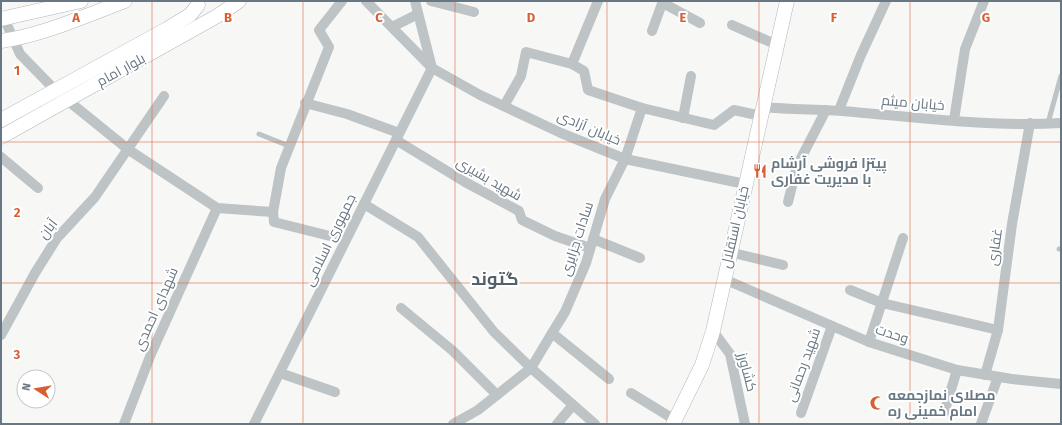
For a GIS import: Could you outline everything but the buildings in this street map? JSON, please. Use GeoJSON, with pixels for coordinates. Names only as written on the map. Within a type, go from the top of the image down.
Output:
{"type":"FeatureCollection","features":[{"type":"Feature","properties":{"kind":"street"},"geometry":{"type":"LineString","coordinates":[[81,1],[2,19],[7,40],[56,91],[129,150],[217,208],[273,212]]}},
{"type":"Feature","properties":{"kind":"street"},"geometry":{"type":"LineString","coordinates":[[7,40],[77,19],[125,1]]}},
{"type":"Feature","properties":{"kind":"street","name":"بلوار امام"},"geometry":{"type":"LineString","coordinates":[[1,137],[206,22],[239,1]]}},
{"type":"Feature","properties":{"kind":"street"},"geometry":{"type":"LineString","coordinates":[[342,1],[319,30],[329,47],[305,103],[281,168],[273,212],[274,222],[346,240]]}},
{"type":"Feature","properties":{"kind":"street"},"geometry":{"type":"LineString","coordinates":[[366,1],[432,68]]}},
{"type":"Feature","properties":{"kind":"street"},"geometry":{"type":"LineString","coordinates":[[415,1],[432,68]]}},
{"type":"Feature","properties":{"kind":"street"},"geometry":{"type":"LineString","coordinates":[[431,1],[474,12]]}},
{"type":"Feature","properties":{"kind":"street"},"geometry":{"type":"LineString","coordinates":[[572,64],[598,1]]}},
{"type":"Feature","properties":{"kind":"street","name":"خیابان استقلال"},"geometry":{"type":"LineString","coordinates":[[674,422],[702,364],[713,330],[787,1]]}},
{"type":"Feature","properties":{"kind":"street"},"geometry":{"type":"LineString","coordinates":[[839,110],[861,55],[886,1]]}},
{"type":"Feature","properties":{"kind":"street"},"geometry":{"type":"LineString","coordinates":[[954,120],[965,49],[984,1]]}},
{"type":"Feature","properties":{"kind":"street"},"geometry":{"type":"LineString","coordinates":[[652,31],[663,2],[700,23]]}},
{"type":"Feature","properties":{"kind":"street"},"geometry":{"type":"LineString","coordinates":[[197,3],[224,4]]}},
{"type":"Feature","properties":{"kind":"street","name":"بلوار امام"},"geometry":{"type":"LineString","coordinates":[[1,120],[167,30],[190,15],[197,3]]}},
{"type":"Feature","properties":{"kind":"street"},"geometry":{"type":"LineString","coordinates":[[206,22],[224,4]]}},
{"type":"Feature","properties":{"kind":"street"},"geometry":{"type":"LineString","coordinates":[[392,27],[418,14]]}},
{"type":"Feature","properties":{"kind":"street"},"geometry":{"type":"LineString","coordinates":[[732,25],[777,45]]}},
{"type":"Feature","properties":{"kind":"street"},"geometry":{"type":"LineString","coordinates":[[504,106],[521,76],[526,52],[572,64],[584,71],[588,90],[642,108]]}},
{"type":"Feature","properties":{"kind":"street","name":"خیابان آزادی"},"geometry":{"type":"LineString","coordinates":[[432,68],[504,106],[561,133],[625,158],[745,184]]}},
{"type":"Feature","properties":{"kind":"street","name":"جمهوری اسلامی"},"geometry":{"type":"LineString","coordinates":[[254,424],[432,68]]}},
{"type":"Feature","properties":{"kind":"street"},"geometry":{"type":"LineString","coordinates":[[683,118],[691,76]]}},
{"type":"Feature","properties":{"kind":"street","name":"آبان"},"geometry":{"type":"LineString","coordinates":[[1,335],[35,273],[57,238],[95,197],[129,150],[164,96]]}},
{"type":"Feature","properties":{"kind":"street","name":"شهید بشیری"},"geometry":{"type":"LineString","coordinates":[[305,103],[347,114],[397,137],[465,182],[519,211],[522,220],[555,236],[592,244],[640,258]]}},
{"type":"Feature","properties":{"kind":"street","name":"خیابان میثم"},"geometry":{"type":"LineString","coordinates":[[642,108],[714,125],[734,110],[839,110],[954,120],[1048,124],[1061,123]]}},
{"type":"Feature","properties":{"kind":"street","name":"سادات جزایری"},"geometry":{"type":"LineString","coordinates":[[453,424],[478,410],[531,368],[565,312],[586,263],[605,198],[625,158],[642,108]]}},
{"type":"Feature","properties":{"kind":"street"},"geometry":{"type":"LineString","coordinates":[[788,202],[797,166],[826,110]]}},
{"type":"Feature","properties":{"kind":"street","name":"غفاری"},"geometry":{"type":"LineString","coordinates":[[985,375],[998,330],[1012,224],[1030,123]]}},
{"type":"Feature","properties":{"kind":"street"},"geometry":{"type":"LineString","coordinates":[[1,158],[38,188]]}},
{"type":"Feature","properties":{"kind":"street"},"geometry":{"type":"LineString","coordinates":[[364,204],[418,237],[494,332],[531,368],[595,424]]}},
{"type":"Feature","properties":{"kind":"street","name":"شهدای احمدی"},"geometry":{"type":"LineString","coordinates":[[124,424],[151,354],[217,208]]}},
{"type":"Feature","properties":{"kind":"street"},"geometry":{"type":"LineString","coordinates":[[869,342],[903,238]]}},
{"type":"Feature","properties":{"kind":"street"},"geometry":{"type":"LineString","coordinates":[[730,252],[783,265]]}},
{"type":"Feature","properties":{"kind":"street","name":"وحدت"},"geometry":{"type":"LineString","coordinates":[[724,279],[869,342],[957,370],[998,377],[1061,384]]}},
{"type":"Feature","properties":{"kind":"street"},"geometry":{"type":"LineString","coordinates":[[850,290],[882,303],[998,330]]}},
{"type":"Feature","properties":{"kind":"street"},"geometry":{"type":"LineString","coordinates":[[401,308],[453,351],[497,395]]}},
{"type":"Feature","properties":{"kind":"street","name":"شهید رحمانی"},"geometry":{"type":"LineString","coordinates":[[801,413],[832,326]]}},
{"type":"Feature","properties":{"kind":"street","name":"کشاورز"},"geometry":{"type":"LineString","coordinates":[[713,330],[730,354],[745,424]]}},
{"type":"Feature","properties":{"kind":"street"},"geometry":{"type":"LineString","coordinates":[[552,333],[609,379]]}},
{"type":"Feature","properties":{"kind":"street"},"geometry":{"type":"LineString","coordinates":[[944,414],[957,370]]}},
{"type":"Feature","properties":{"kind":"street"},"geometry":{"type":"LineString","coordinates":[[280,373],[335,392]]}},
{"type":"Feature","properties":{"kind":"street"},"geometry":{"type":"LineString","coordinates":[[981,424],[998,377]]}},
{"type":"Feature","properties":{"kind":"street"},"geometry":{"type":"LineString","coordinates":[[631,393],[674,422]]}},
{"type":"Feature","properties":{"kind":"street"},"geometry":{"type":"LineString","coordinates":[[557,424],[573,405]]}},
{"type":"Feature","properties":{"kind":"lane"},"geometry":{"type":"LineString","coordinates":[[1048,124],[1061,76]]}},
{"type":"Feature","properties":{"kind":"lane"},"geometry":{"type":"LineString","coordinates":[[259,134],[289,146]]}},
{"type":"Feature","properties":{"kind":"place","name":"پیتزا فروشی آرشام با مدیریت غفاری"},"geometry":{"type":"Point","coordinates":[760,171]}},
{"type":"Feature","properties":{"kind":"place","name":"مصلای نمازجمعه امام خمینی ره"},"geometry":{"type":"Point","coordinates":[877,403]}},
{"type":"Feature","properties":{"kind":"district","name":"گتوند"},"geometry":{"type":"Point","coordinates":[495,279]}}]}
